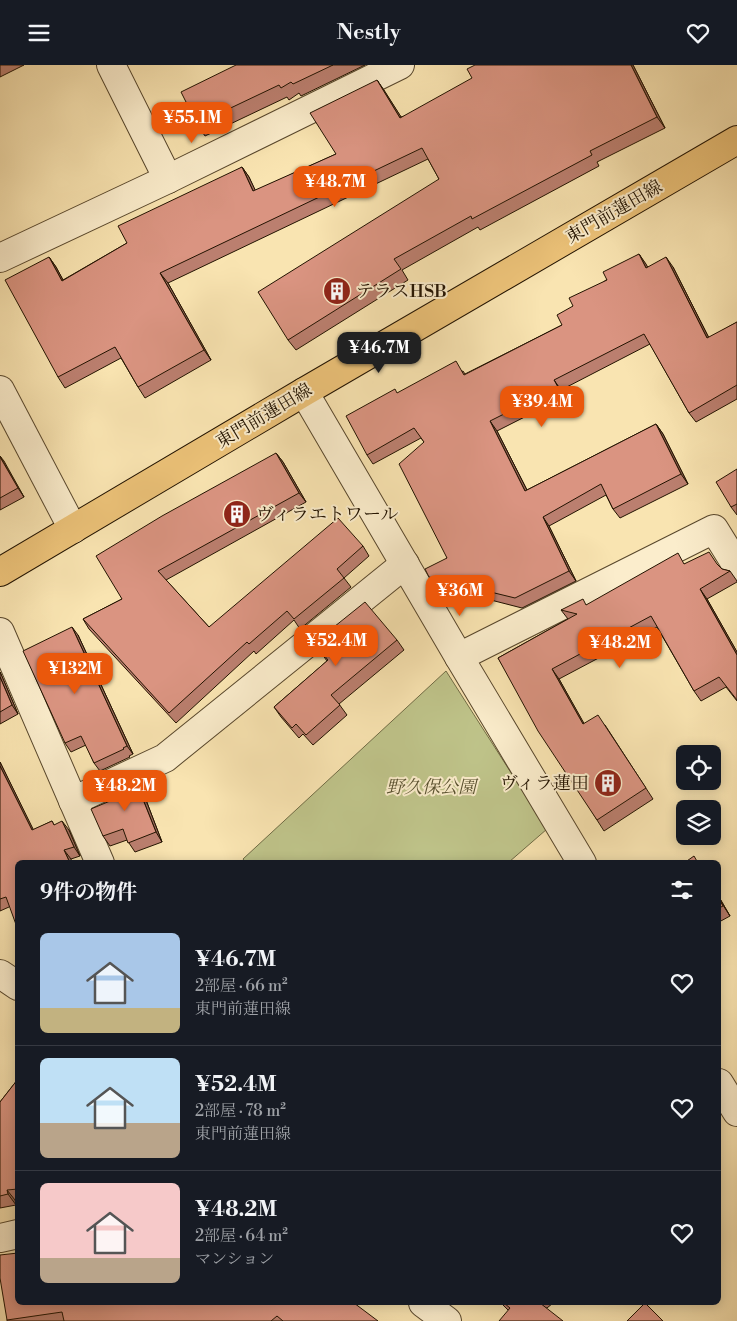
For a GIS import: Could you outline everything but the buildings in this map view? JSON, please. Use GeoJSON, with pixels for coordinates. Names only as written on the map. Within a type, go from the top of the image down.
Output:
{"type":"FeatureCollection","features":[{"type":"Feature","properties":{"kind":"main road","name":"東門前蓮田線"},"geometry":{"type":"LineString","coordinates":[[0,572],[304,392],[737,141]]}},
{"type":"Feature","properties":{"kind":"street"},"geometry":{"type":"LineString","coordinates":[[111,65],[168,179]]}},
{"type":"Feature","properties":{"kind":"street"},"geometry":{"type":"LineString","coordinates":[[0,258],[168,179],[400,65]]}},
{"type":"Feature","properties":{"kind":"street"},"geometry":{"type":"LineString","coordinates":[[0,390],[73,529]]}},
{"type":"Feature","properties":{"kind":"street"},"geometry":{"type":"LineString","coordinates":[[304,392],[459,657],[570,858]]}},
{"type":"Feature","properties":{"kind":"street"},"geometry":{"type":"LineString","coordinates":[[459,657],[714,529],[737,566]]}},
{"type":"Feature","properties":{"kind":"street"},"geometry":{"type":"LineString","coordinates":[[73,801],[165,758],[405,564]]}},
{"type":"Feature","properties":{"kind":"street"},"geometry":{"type":"LineString","coordinates":[[0,632],[99,860]]}},
{"type":"Feature","properties":{"kind":"street"},"geometry":{"type":"LineString","coordinates":[[0,974],[15,984]]}},
{"type":"Feature","properties":{"kind":"street"},"geometry":{"type":"LineString","coordinates":[[721,1086],[737,1112]]}},
{"type":"Feature","properties":{"kind":"street"},"geometry":{"type":"LineString","coordinates":[[0,1237],[15,1234]]}},
{"type":"Feature","properties":{"kind":"street"},"geometry":{"type":"LineString","coordinates":[[426,1305],[446,1321]]}},
{"type":"Feature","properties":{"kind":"green space","name":"野久保公園"},"geometry":{"type":"Polygon","coordinates":[[[446,671],[547,829],[511,860],[243,859],[446,671]]]}},
{"type":"Feature","properties":{"kind":"place","name":"テラスHSB"},"geometry":{"type":"Point","coordinates":[337,291]}},
{"type":"Feature","properties":{"kind":"place","name":"ヴィラエトワール"},"geometry":{"type":"Point","coordinates":[237,514]}},
{"type":"Feature","properties":{"kind":"place","name":"ヴィラ蓮田"},"geometry":{"type":"Point","coordinates":[608,783]}}]}
